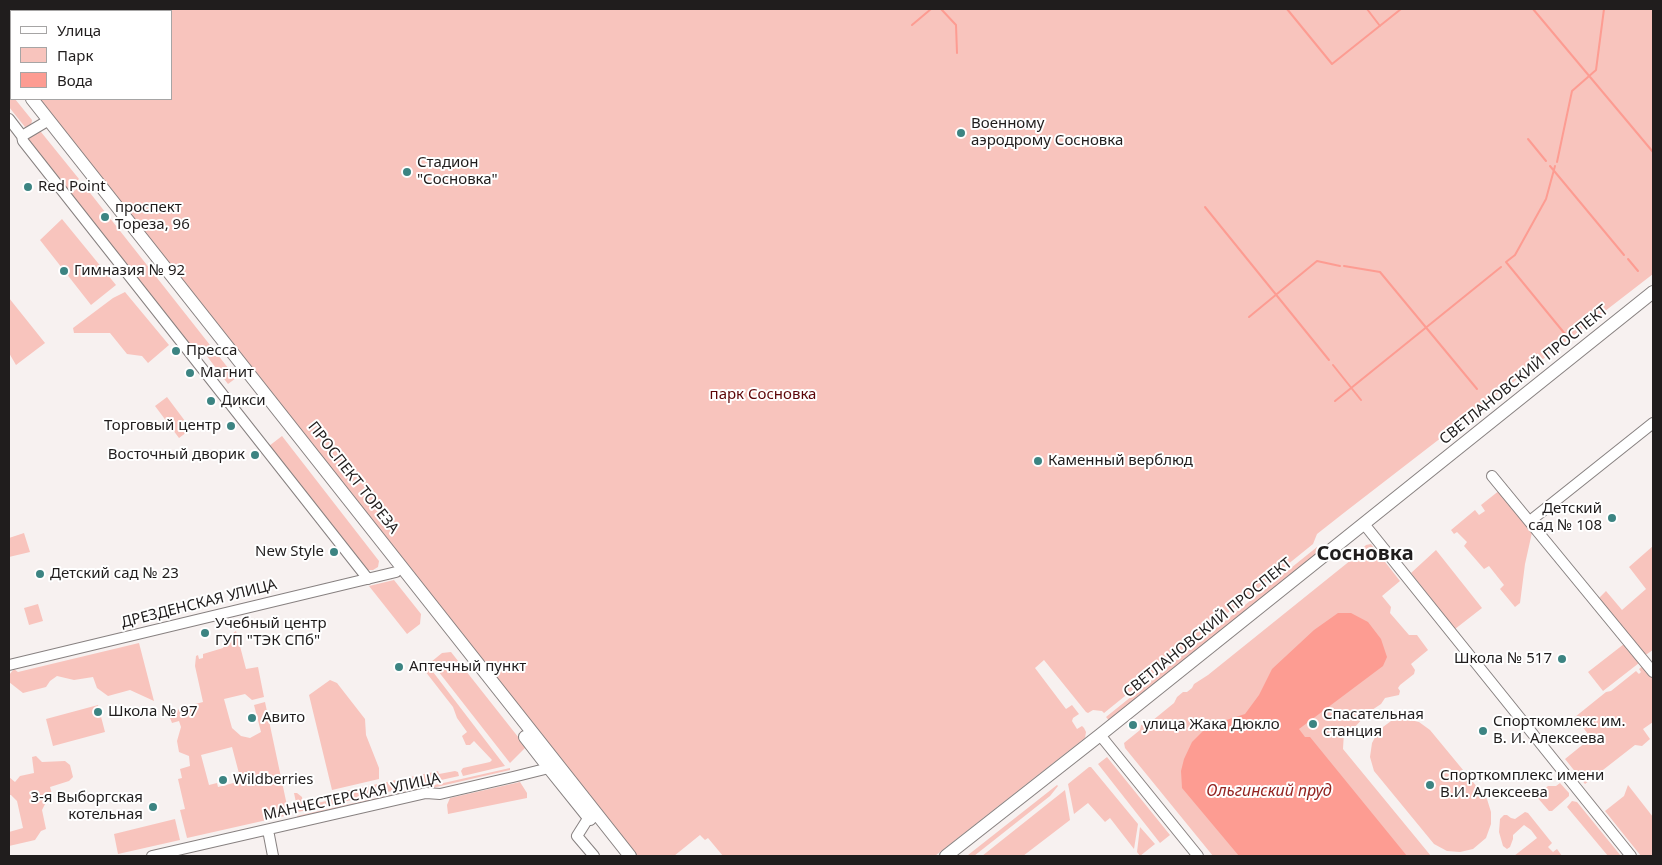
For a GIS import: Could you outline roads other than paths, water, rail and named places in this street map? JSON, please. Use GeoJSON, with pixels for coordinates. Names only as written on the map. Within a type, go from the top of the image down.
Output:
{"type":"FeatureCollection","features":[{"type":"Feature","properties":{"kind":"main road","name":"ПРОСПЕКТ ТОРЕЗА"},"geometry":{"type":"LineString","coordinates":[[23,100],[46,122],[553,765],[630,856]]}},
{"type":"Feature","properties":{"kind":"main road","name":"ПРОСПЕКТ ТОРЕЗА"},"geometry":{"type":"LineString","coordinates":[[33,100],[46,122],[396,572],[527,738],[553,765],[589,817],[620,856]]}},
{"type":"Feature","properties":{"kind":"main road","name":"СВЕТЛАНОВСКИЙ ПРОСПЕКТ"},"geometry":{"type":"LineString","coordinates":[[958,856],[1653,292]]}},
{"type":"Feature","properties":{"kind":"main road","name":"СВЕТЛАНОВСКИЙ ПРОСПЕКТ"},"geometry":{"type":"LineString","coordinates":[[1366,526],[1653,301]]}},
{"type":"Feature","properties":{"kind":"main road","name":"СВЕТЛАНОВСКИЙ ПРОСПЕКТ"},"geometry":{"type":"LineString","coordinates":[[946,856],[1102,738]]}},
{"type":"Feature","properties":{"kind":"street"},"geometry":{"type":"LineString","coordinates":[[9,119],[22,139],[368,579]]}},
{"type":"Feature","properties":{"kind":"street"},"geometry":{"type":"LineString","coordinates":[[22,139],[46,122]]}},
{"type":"Feature","properties":{"kind":"street"},"geometry":{"type":"LineString","coordinates":[[1530,521],[1653,423]]}},
{"type":"Feature","properties":{"kind":"street"},"geometry":{"type":"LineString","coordinates":[[1492,476],[1653,672]]}},
{"type":"Feature","properties":{"kind":"street"},"geometry":{"type":"LineString","coordinates":[[1366,526],[1631,856]]}},
{"type":"Feature","properties":{"kind":"street","name":"ДРЕЗДЕНСКАЯ УЛИЦА"},"geometry":{"type":"LineString","coordinates":[[9,665],[396,572]]}},
{"type":"Feature","properties":{"kind":"street"},"geometry":{"type":"LineString","coordinates":[[1102,738],[1198,856]]}},
{"type":"Feature","properties":{"kind":"street","name":"МАНЧЕСТЕРСКАЯ УЛИЦА"},"geometry":{"type":"LineString","coordinates":[[152,856],[426,793],[440,794],[553,765]]}},
{"type":"Feature","properties":{"kind":"street"},"geometry":{"type":"LineString","coordinates":[[589,817],[577,836],[594,856]]}},
{"type":"Feature","properties":{"kind":"street"},"geometry":{"type":"LineString","coordinates":[[268,830],[274,856]]}},
{"type":"Feature","properties":{"kind":"water","name":"Ольгинский пруд"},"geometry":{"type":"Polygon","coordinates":[[[1338,613],[1351,613],[1368,622],[1381,639],[1387,657],[1383,666],[1299,729],[1305,737],[1310,737],[1407,856],[1239,856],[1182,788],[1181,771],[1184,759],[1192,742],[1208,726],[1245,714],[1259,695],[1272,669],[1314,630],[1338,613]]]}},
{"type":"Feature","properties":{"kind":"waterway"},"geometry":{"type":"LineString","coordinates":[[912,25],[931,9]]}},
{"type":"Feature","properties":{"kind":"waterway"},"geometry":{"type":"LineString","coordinates":[[941,9],[956,25],[957,53]]}},
{"type":"Feature","properties":{"kind":"waterway"},"geometry":{"type":"LineString","coordinates":[[1287,9],[1332,64],[1401,9]]}},
{"type":"Feature","properties":{"kind":"waterway"},"geometry":{"type":"LineString","coordinates":[[1367,9],[1380,26]]}},
{"type":"Feature","properties":{"kind":"waterway"},"geometry":{"type":"LineString","coordinates":[[1533,9],[1653,152]]}},
{"type":"Feature","properties":{"kind":"waterway"},"geometry":{"type":"LineString","coordinates":[[1557,162],[1572,91],[1596,70],[1604,9]]}},
{"type":"Feature","properties":{"kind":"waterway"},"geometry":{"type":"LineString","coordinates":[[1528,139],[1546,161]]}},
{"type":"Feature","properties":{"kind":"waterway"},"geometry":{"type":"LineString","coordinates":[[1550,166],[1624,255]]}},
{"type":"Feature","properties":{"kind":"waterway"},"geometry":{"type":"LineString","coordinates":[[1555,166],[1546,199],[1515,255],[1506,262],[1565,334]]}},
{"type":"Feature","properties":{"kind":"waterway"},"geometry":{"type":"LineString","coordinates":[[1205,207],[1329,360]]}},
{"type":"Feature","properties":{"kind":"waterway"},"geometry":{"type":"LineString","coordinates":[[1628,259],[1638,271]]}},
{"type":"Feature","properties":{"kind":"waterway"},"geometry":{"type":"LineString","coordinates":[[1249,317],[1317,261],[1340,266]]}},
{"type":"Feature","properties":{"kind":"waterway"},"geometry":{"type":"LineString","coordinates":[[1344,266],[1380,272],[1477,389]]}},
{"type":"Feature","properties":{"kind":"waterway"},"geometry":{"type":"LineString","coordinates":[[1335,401],[1501,267]]}},
{"type":"Feature","properties":{"kind":"waterway"},"geometry":{"type":"LineString","coordinates":[[1333,365],[1361,400]]}},
{"type":"Feature","properties":{"kind":"place","name":"Военному аэродрому Сосновка"},"geometry":{"type":"Point","coordinates":[961,133]}},
{"type":"Feature","properties":{"kind":"place","name":"Стадион \"Сосновка\""},"geometry":{"type":"Point","coordinates":[407,172]}},
{"type":"Feature","properties":{"kind":"place","name":"Red Point"},"geometry":{"type":"Point","coordinates":[28,187]}},
{"type":"Feature","properties":{"kind":"place","name":"проспект Тореза, 96"},"geometry":{"type":"Point","coordinates":[105,217]}},
{"type":"Feature","properties":{"kind":"place","name":"Гимназия № 92"},"geometry":{"type":"Point","coordinates":[64,271]}},
{"type":"Feature","properties":{"kind":"place","name":"Пресса"},"geometry":{"type":"Point","coordinates":[176,351]}},
{"type":"Feature","properties":{"kind":"place","name":"Магнит"},"geometry":{"type":"Point","coordinates":[190,373]}},
{"type":"Feature","properties":{"kind":"place","name":"Дикси"},"geometry":{"type":"Point","coordinates":[211,401]}},
{"type":"Feature","properties":{"kind":"place","name":"Торговый центр"},"geometry":{"type":"Point","coordinates":[231,426]}},
{"type":"Feature","properties":{"kind":"place","name":"Восточный дворик"},"geometry":{"type":"Point","coordinates":[255,455]}},
{"type":"Feature","properties":{"kind":"place","name":"Каменный верблюд"},"geometry":{"type":"Point","coordinates":[1038,461]}},
{"type":"Feature","properties":{"kind":"place","name":"Детский сад № 108"},"geometry":{"type":"Point","coordinates":[1612,518]}},
{"type":"Feature","properties":{"kind":"place","name":"New Style"},"geometry":{"type":"Point","coordinates":[334,552]}},
{"type":"Feature","properties":{"kind":"place","name":"Детский сад № 23"},"geometry":{"type":"Point","coordinates":[40,574]}},
{"type":"Feature","properties":{"kind":"place","name":"Учебный центр ГУП \"ТЭК СПб\""},"geometry":{"type":"Point","coordinates":[205,633]}},
{"type":"Feature","properties":{"kind":"place","name":"Школа № 517"},"geometry":{"type":"Point","coordinates":[1562,659]}},
{"type":"Feature","properties":{"kind":"place","name":"Аптечный пункт"},"geometry":{"type":"Point","coordinates":[399,667]}},
{"type":"Feature","properties":{"kind":"place","name":"Школа № 97"},"geometry":{"type":"Point","coordinates":[98,712]}},
{"type":"Feature","properties":{"kind":"place","name":"Авито"},"geometry":{"type":"Point","coordinates":[252,718]}},
{"type":"Feature","properties":{"kind":"place","name":"Спасательная станция"},"geometry":{"type":"Point","coordinates":[1313,724]}},
{"type":"Feature","properties":{"kind":"place","name":"улица Жака Дюкло"},"geometry":{"type":"Point","coordinates":[1133,725]}},
{"type":"Feature","properties":{"kind":"place","name":"Спорткомлекс им. В. И. Алексеева"},"geometry":{"type":"Point","coordinates":[1483,731]}},
{"type":"Feature","properties":{"kind":"place","name":"Wildberries"},"geometry":{"type":"Point","coordinates":[223,780]}},
{"type":"Feature","properties":{"kind":"place","name":"Спорткомплекс имени В.И. Алексеева"},"geometry":{"type":"Point","coordinates":[1430,785]}},
{"type":"Feature","properties":{"kind":"place","name":"3-я Выборгская котельная"},"geometry":{"type":"Point","coordinates":[153,807]}},
{"type":"Feature","properties":{"kind":"district","name":"Сосновка"},"geometry":{"type":"Point","coordinates":[1365,554]}},
{"type":"Feature","properties":{"kind":"park label","name":"парк Сосновка"},"geometry":{"type":"Point","coordinates":[763,395]}}]}
